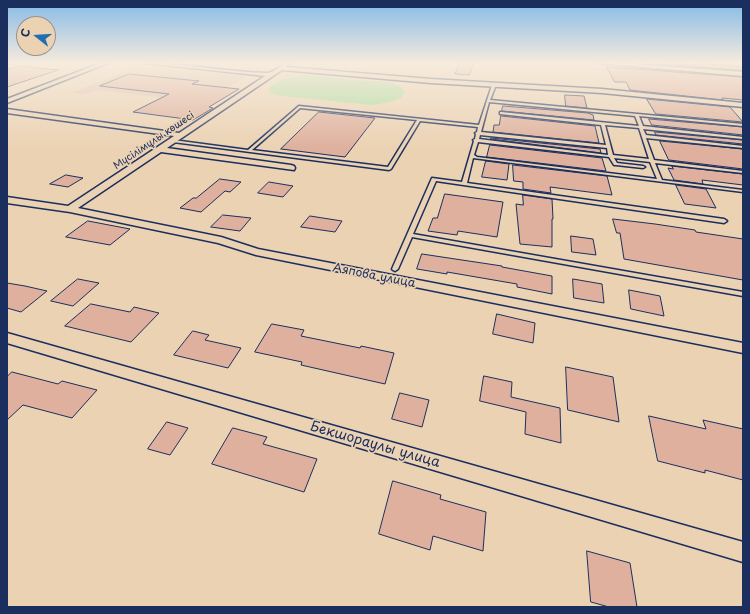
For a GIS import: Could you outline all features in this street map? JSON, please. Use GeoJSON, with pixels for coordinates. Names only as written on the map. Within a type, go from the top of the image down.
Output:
{"type":"FeatureCollection","features":[{"type":"Feature","properties":{"kind":"street"},"geometry":{"type":"LineString","coordinates":[[7,101],[31,92]]}},
{"type":"Feature","properties":{"kind":"street","name":"Мүсілімұлы көшесі"},"geometry":{"type":"LineString","coordinates":[[70,208],[247,92]]}},
{"type":"Feature","properties":{"kind":"street"},"geometry":{"type":"LineString","coordinates":[[602,92],[743,105]]}},
{"type":"Feature","properties":{"kind":"street"},"geometry":{"type":"LineString","coordinates":[[7,111],[181,135]]}},
{"type":"Feature","properties":{"kind":"street"},"geometry":{"type":"LineString","coordinates":[[160,149],[291,168]]}},
{"type":"Feature","properties":{"kind":"street","name":"Аяпова улица"},"geometry":{"type":"LineString","coordinates":[[7,200],[70,208],[221,240],[256,252],[743,348]]}},
{"type":"Feature","properties":{"kind":"street","name":"Бекшораулы улица"},"geometry":{"type":"LineString","coordinates":[[7,338],[743,552]]}},
{"type":"Feature","properties":{"kind":"lane"},"geometry":{"type":"LineString","coordinates":[[464,184],[477,133],[491,92]]}},
{"type":"Feature","properties":{"kind":"lane"},"geometry":{"type":"LineString","coordinates":[[488,100],[743,125]]}},
{"type":"Feature","properties":{"kind":"lane"},"geometry":{"type":"LineString","coordinates":[[249,150],[299,107],[480,126]]}},
{"type":"Feature","properties":{"kind":"lane"},"geometry":{"type":"LineString","coordinates":[[501,113],[743,138]]}},
{"type":"Feature","properties":{"kind":"lane"},"geometry":{"type":"LineString","coordinates":[[637,115],[652,162],[660,181]]}},
{"type":"Feature","properties":{"kind":"lane"},"geometry":{"type":"LineString","coordinates":[[173,141],[388,169],[419,120]]}},
{"type":"Feature","properties":{"kind":"lane"},"geometry":{"type":"LineString","coordinates":[[603,124],[611,157],[616,164],[643,167]]}},
{"type":"Feature","properties":{"kind":"lane"},"geometry":{"type":"LineString","coordinates":[[477,133],[609,147]]}},
{"type":"Feature","properties":{"kind":"lane"},"geometry":{"type":"LineString","coordinates":[[643,136],[743,147]]}},
{"type":"Feature","properties":{"kind":"lane"},"geometry":{"type":"LineString","coordinates":[[475,140],[743,172]]}},
{"type":"Feature","properties":{"kind":"lane"},"geometry":{"type":"LineString","coordinates":[[472,155],[476,158],[743,191]]}},
{"type":"Feature","properties":{"kind":"lane"},"geometry":{"type":"LineString","coordinates":[[395,269],[434,179],[724,221]]}},
{"type":"Feature","properties":{"kind":"lane"},"geometry":{"type":"LineString","coordinates":[[410,235],[743,294]]}},
{"type":"Feature","properties":{"kind":"shaded area"},"geometry":{"type":"Polygon","coordinates":[[[75,92],[92,92],[87,94],[72,93],[75,92]]]}},
{"type":"Feature","properties":{"kind":"shaded area"},"geometry":{"type":"Polygon","coordinates":[[[110,92],[220,92],[194,107],[173,99],[110,92]]]}},
{"type":"Feature","properties":{"kind":"green space"},"geometry":{"type":"Polygon","coordinates":[[[270,92],[405,92],[402,97],[391,102],[372,105],[283,96],[270,93],[270,92]]]}},
{"type":"Feature","properties":{"kind":"building"},"geometry":{"type":"Polygon","coordinates":[[[149,92],[235,92],[209,107],[213,108],[193,120],[133,112],[169,94],[149,92]]]}},
{"type":"Feature","properties":{"kind":"building"},"geometry":{"type":"Polygon","coordinates":[[[645,92],[743,92],[743,100],[722,98],[723,100],[645,92]]]}},
{"type":"Feature","properties":{"kind":"building"},"geometry":{"type":"Polygon","coordinates":[[[565,95],[584,96],[587,108],[566,106],[565,95]]]}},
{"type":"Feature","properties":{"kind":"building"},"geometry":{"type":"Polygon","coordinates":[[[647,99],[730,107],[743,122],[656,114],[647,99]]]}},
{"type":"Feature","properties":{"kind":"building"},"geometry":{"type":"Polygon","coordinates":[[[503,106],[588,113],[593,115],[594,120],[502,111],[503,106]]]}},
{"type":"Feature","properties":{"kind":"building"},"geometry":{"type":"Polygon","coordinates":[[[319,112],[375,118],[345,157],[281,149],[319,112]]]}},
{"type":"Feature","properties":{"kind":"building"},"geometry":{"type":"Polygon","coordinates":[[[501,116],[595,126],[599,143],[493,132],[494,125],[499,125],[501,116]]]}},
{"type":"Feature","properties":{"kind":"building"},"geometry":{"type":"Polygon","coordinates":[[[649,119],[743,127],[743,135],[652,125],[649,119]]]}},
{"type":"Feature","properties":{"kind":"building"},"geometry":{"type":"Polygon","coordinates":[[[655,132],[743,140],[743,144],[656,135],[655,132]]]}},
{"type":"Feature","properties":{"kind":"building"},"geometry":{"type":"Polygon","coordinates":[[[491,139],[600,149],[601,153],[491,139]]]}},
{"type":"Feature","properties":{"kind":"building"},"geometry":{"type":"Polygon","coordinates":[[[660,141],[743,149],[743,169],[669,160],[660,141]]]}},
{"type":"Feature","properties":{"kind":"building"},"geometry":{"type":"Polygon","coordinates":[[[490,145],[602,158],[606,171],[487,157],[490,145]]]}},
{"type":"Feature","properties":{"kind":"building"},"geometry":{"type":"Polygon","coordinates":[[[486,161],[509,164],[507,180],[482,177],[486,161]]]}},
{"type":"Feature","properties":{"kind":"building"},"geometry":{"type":"Polygon","coordinates":[[[513,165],[607,176],[612,195],[550,187],[551,193],[523,189],[523,182],[514,181],[513,165]]]}},
{"type":"Feature","properties":{"kind":"building"},"geometry":{"type":"Polygon","coordinates":[[[672,166],[743,174],[743,185],[702,180],[703,184],[674,180],[668,168],[673,169],[672,166]]]}},
{"type":"Feature","properties":{"kind":"building"},"geometry":{"type":"Polygon","coordinates":[[[66,175],[83,178],[68,187],[50,184],[66,175]]]}},
{"type":"Feature","properties":{"kind":"building"},"geometry":{"type":"Polygon","coordinates":[[[220,179],[241,182],[230,192],[225,191],[201,212],[180,208],[193,198],[196,198],[220,179]]]}},
{"type":"Feature","properties":{"kind":"building"},"geometry":{"type":"Polygon","coordinates":[[[269,182],[293,186],[283,197],[258,193],[269,182]]]}},
{"type":"Feature","properties":{"kind":"building"},"geometry":{"type":"Polygon","coordinates":[[[676,185],[706,189],[716,208],[685,204],[676,185]]]}},
{"type":"Feature","properties":{"kind":"building"},"geometry":{"type":"Polygon","coordinates":[[[445,194],[503,202],[497,237],[458,231],[457,235],[428,231],[433,218],[437,218],[445,194]]]}},
{"type":"Feature","properties":{"kind":"building"},"geometry":{"type":"Polygon","coordinates":[[[523,195],[552,199],[552,247],[520,244],[516,204],[523,205],[523,195]]]}},
{"type":"Feature","properties":{"kind":"building"},"geometry":{"type":"Polygon","coordinates":[[[223,215],[251,218],[240,231],[211,227],[223,215]]]}},
{"type":"Feature","properties":{"kind":"building"},"geometry":{"type":"Polygon","coordinates":[[[310,216],[342,221],[335,232],[301,227],[310,216]]]}},
{"type":"Feature","properties":{"kind":"building"},"geometry":{"type":"Polygon","coordinates":[[[613,219],[695,230],[696,232],[743,239],[743,280],[624,259],[620,233],[617,233],[613,219]]]}},
{"type":"Feature","properties":{"kind":"building"},"geometry":{"type":"Polygon","coordinates":[[[88,221],[130,229],[110,245],[66,237],[88,221]]]}},
{"type":"Feature","properties":{"kind":"building"},"geometry":{"type":"Polygon","coordinates":[[[571,236],[593,239],[596,255],[572,252],[571,236]]]}},
{"type":"Feature","properties":{"kind":"building"},"geometry":{"type":"Polygon","coordinates":[[[422,254],[502,266],[552,276],[552,294],[517,287],[517,284],[447,272],[447,274],[417,269],[422,254]]]}},
{"type":"Feature","properties":{"kind":"building"},"geometry":{"type":"Polygon","coordinates":[[[78,279],[99,283],[73,306],[51,301],[78,279]]]}},
{"type":"Feature","properties":{"kind":"building"},"geometry":{"type":"Polygon","coordinates":[[[573,279],[602,284],[604,303],[574,298],[573,279]]]}},
{"type":"Feature","properties":{"kind":"building"},"geometry":{"type":"Polygon","coordinates":[[[7,283],[47,291],[21,312],[7,308],[7,283]]]}},
{"type":"Feature","properties":{"kind":"building"},"geometry":{"type":"Polygon","coordinates":[[[629,290],[660,296],[664,316],[631,309],[629,290]]]}},
{"type":"Feature","properties":{"kind":"building"},"geometry":{"type":"Polygon","coordinates":[[[91,304],[130,312],[134,307],[159,313],[131,342],[65,326],[91,304]]]}},
{"type":"Feature","properties":{"kind":"building"},"geometry":{"type":"Polygon","coordinates":[[[497,314],[535,323],[533,343],[493,334],[497,314]]]}},
{"type":"Feature","properties":{"kind":"building"},"geometry":{"type":"Polygon","coordinates":[[[272,324],[304,330],[301,336],[394,353],[385,384],[301,365],[302,362],[255,352],[272,324]]]}},
{"type":"Feature","properties":{"kind":"building"},"geometry":{"type":"Polygon","coordinates":[[[193,331],[209,335],[205,340],[241,348],[228,368],[174,355],[193,331]]]}},
{"type":"Feature","properties":{"kind":"building"},"geometry":{"type":"Polygon","coordinates":[[[566,367],[613,377],[619,422],[568,410],[566,367]]]}},
{"type":"Feature","properties":{"kind":"building"},"geometry":{"type":"Polygon","coordinates":[[[12,372],[58,384],[62,381],[97,390],[72,418],[23,405],[7,420],[7,377],[12,372]]]}},
{"type":"Feature","properties":{"kind":"building"},"geometry":{"type":"Polygon","coordinates":[[[484,376],[512,382],[511,397],[560,408],[561,443],[525,434],[526,412],[480,401],[484,376]]]}},
{"type":"Feature","properties":{"kind":"building"},"geometry":{"type":"Polygon","coordinates":[[[400,393],[429,400],[422,427],[392,419],[400,393]]]}},
{"type":"Feature","properties":{"kind":"building"},"geometry":{"type":"Polygon","coordinates":[[[649,416],[706,429],[703,420],[743,429],[743,480],[705,470],[705,473],[658,461],[649,416]]]}},
{"type":"Feature","properties":{"kind":"building"},"geometry":{"type":"Polygon","coordinates":[[[167,422],[188,428],[170,455],[148,449],[167,422]]]}},
{"type":"Feature","properties":{"kind":"building"},"geometry":{"type":"Polygon","coordinates":[[[233,428],[267,437],[263,444],[317,459],[304,492],[212,464],[233,428]]]}},
{"type":"Feature","properties":{"kind":"building"},"geometry":{"type":"Polygon","coordinates":[[[393,481],[441,495],[440,499],[486,512],[483,551],[433,536],[430,550],[379,534],[393,481]]]}},
{"type":"Feature","properties":{"kind":"building"},"geometry":{"type":"Polygon","coordinates":[[[587,551],[630,563],[637,607],[609,607],[591,602],[587,551]]]}}]}
